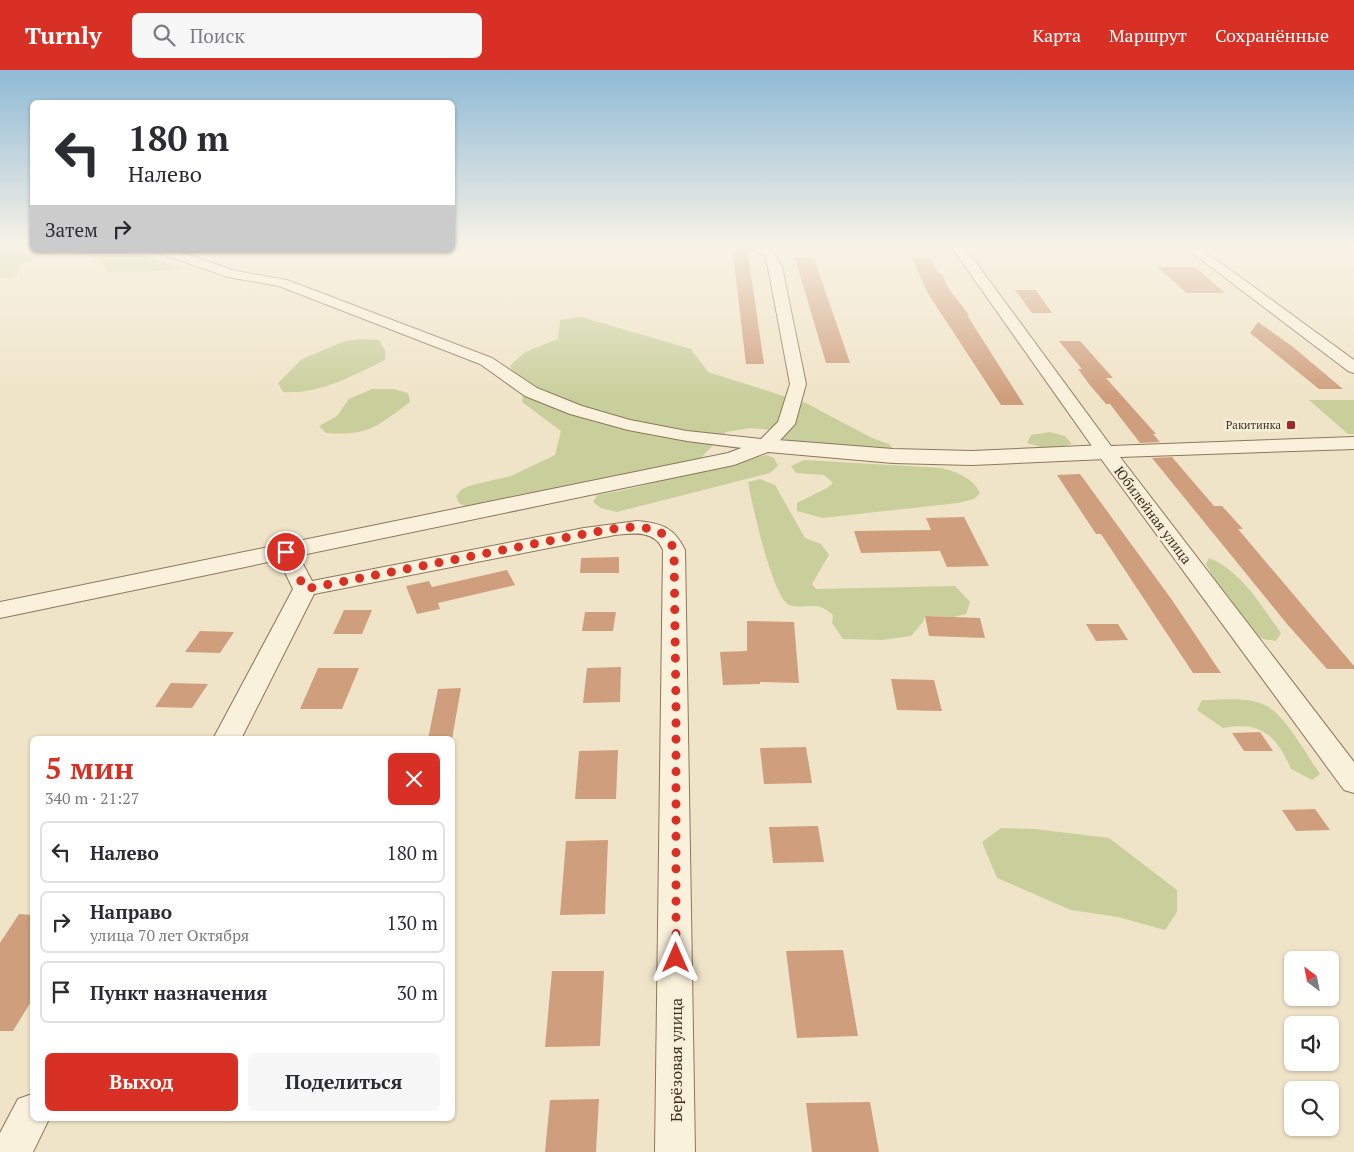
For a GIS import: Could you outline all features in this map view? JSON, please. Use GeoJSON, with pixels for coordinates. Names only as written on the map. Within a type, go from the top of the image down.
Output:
{"type":"FeatureCollection","features":[{"type":"Feature","properties":{"kind":"street"},"geometry":{"type":"LineString","coordinates":[[315,295],[486,361],[531,392],[576,410],[636,427],[687,436],[893,456],[972,458],[1354,443]]}},
{"type":"Feature","properties":{"kind":"street"},"geometry":{"type":"LineString","coordinates":[[0,610],[734,458],[765,445],[786,424],[798,384],[781,295]]}},
{"type":"Feature","properties":{"kind":"street","name":"Юбилейная улица"},"geometry":{"type":"LineString","coordinates":[[993,295],[1106,452],[1354,784]]}},
{"type":"Feature","properties":{"kind":"street"},"geometry":{"type":"LineString","coordinates":[[1256,295],[1354,368]]}},
{"type":"Feature","properties":{"kind":"street","name":"Берёзовая улица"},"geometry":{"type":"LineString","coordinates":[[305,589],[584,534],[627,528],[651,529],[668,537],[674,550],[676,707],[675,1152]]}},
{"type":"Feature","properties":{"kind":"street"},"geometry":{"type":"LineString","coordinates":[[229,736],[305,589],[286,552]]}},
{"type":"Feature","properties":{"kind":"street"},"geometry":{"type":"LineString","coordinates":[[12,1152],[30,1117]]}},
{"type":"Feature","properties":{"kind":"green space"},"geometry":{"type":"Polygon","coordinates":[[[581,317],[691,349],[708,372],[806,403],[872,438],[889,444],[893,449],[794,446],[772,430],[750,428],[726,432],[697,462],[471,509],[459,503],[456,496],[462,489],[511,476],[555,455],[561,431],[522,402],[523,395],[510,366],[525,352],[558,339],[560,320],[581,317]]]}},
{"type":"Feature","properties":{"kind":"green space"},"geometry":{"type":"Polygon","coordinates":[[[379,340],[385,350],[385,360],[336,383],[309,390],[283,392],[278,383],[302,359],[345,341],[379,340]]]}},
{"type":"Feature","properties":{"kind":"green space"},"geometry":{"type":"Polygon","coordinates":[[[372,389],[394,389],[408,393],[410,402],[380,424],[363,431],[341,434],[326,433],[319,426],[337,416],[349,399],[372,389]]]}},
{"type":"Feature","properties":{"kind":"green space"},"geometry":{"type":"Polygon","coordinates":[[[1309,400],[1354,400],[1354,434],[1348,434],[1309,400]]]}},
{"type":"Feature","properties":{"kind":"green space"},"geometry":{"type":"Polygon","coordinates":[[[1050,432],[1065,436],[1072,444],[1051,450],[1027,443],[1031,435],[1050,432]]]}},
{"type":"Feature","properties":{"kind":"green space"},"geometry":{"type":"Polygon","coordinates":[[[767,455],[774,458],[778,466],[770,473],[617,512],[601,508],[593,502],[597,495],[767,455]]]}},
{"type":"Feature","properties":{"kind":"green space"},"geometry":{"type":"Polygon","coordinates":[[[804,460],[942,468],[969,479],[980,493],[974,499],[958,503],[822,518],[797,511],[797,503],[833,483],[824,475],[796,473],[791,466],[804,460]]]}},
{"type":"Feature","properties":{"kind":"green space"},"geometry":{"type":"Polygon","coordinates":[[[760,479],[775,485],[805,538],[821,544],[829,555],[812,584],[816,589],[955,586],[970,602],[966,614],[954,617],[925,616],[923,622],[911,636],[882,640],[843,639],[832,623],[833,615],[825,609],[816,606],[796,607],[789,605],[776,585],[754,509],[748,482],[760,479]]]}},
{"type":"Feature","properties":{"kind":"green space"},"geometry":{"type":"Polygon","coordinates":[[[1209,558],[1231,571],[1250,590],[1281,633],[1276,641],[1261,638],[1249,626],[1210,571],[1206,564],[1209,558]]]}},
{"type":"Feature","properties":{"kind":"green space"},"geometry":{"type":"Polygon","coordinates":[[[1202,700],[1244,700],[1267,706],[1289,727],[1320,774],[1312,780],[1291,769],[1280,748],[1266,733],[1247,726],[1223,728],[1197,710],[1202,700]]]}},
{"type":"Feature","properties":{"kind":"green space"},"geometry":{"type":"Polygon","coordinates":[[[1001,828],[1035,829],[1109,838],[1177,890],[1177,912],[1165,930],[1118,917],[1071,910],[997,878],[982,842],[1001,828]]]}},
{"type":"Feature","properties":{"kind":"building"},"geometry":{"type":"Polygon","coordinates":[[[738,295],[754,295],[764,364],[746,364],[738,295]]]}},
{"type":"Feature","properties":{"kind":"building"},"geometry":{"type":"Polygon","coordinates":[[[806,295],[827,295],[850,363],[826,363],[806,295]]]}},
{"type":"Feature","properties":{"kind":"building"},"geometry":{"type":"Polygon","coordinates":[[[929,295],[954,295],[969,315],[967,315],[1024,405],[1001,405],[929,295]]]}},
{"type":"Feature","properties":{"kind":"building"},"geometry":{"type":"Polygon","coordinates":[[[1019,295],[1040,295],[1052,313],[1032,313],[1019,295]]]}},
{"type":"Feature","properties":{"kind":"building"},"geometry":{"type":"Polygon","coordinates":[[[1258,322],[1293,347],[1343,389],[1319,389],[1250,333],[1258,322]]]}},
{"type":"Feature","properties":{"kind":"building"},"geometry":{"type":"Polygon","coordinates":[[[1059,341],[1080,341],[1113,378],[1106,378],[1156,434],[1153,434],[1160,442],[1140,443],[1110,404],[1106,404],[1089,384],[1078,369],[1082,369],[1059,341]]]}},
{"type":"Feature","properties":{"kind":"building"},"geometry":{"type":"Polygon","coordinates":[[[1172,457],[1214,506],[1222,506],[1243,529],[1238,529],[1354,666],[1354,669],[1327,669],[1287,624],[1152,458],[1172,457]]]}},
{"type":"Feature","properties":{"kind":"building"},"geometry":{"type":"Polygon","coordinates":[[[1080,474],[1172,600],[1221,673],[1193,673],[1101,534],[1096,534],[1057,475],[1080,474]]]}},
{"type":"Feature","properties":{"kind":"building"},"geometry":{"type":"Polygon","coordinates":[[[964,517],[989,566],[947,567],[940,551],[861,553],[854,531],[931,530],[926,518],[964,517]]]}},
{"type":"Feature","properties":{"kind":"building"},"geometry":{"type":"Polygon","coordinates":[[[619,557],[619,573],[580,573],[581,558],[619,557]]]}},
{"type":"Feature","properties":{"kind":"building"},"geometry":{"type":"Polygon","coordinates":[[[507,570],[515,585],[438,603],[440,609],[417,614],[406,586],[429,581],[432,587],[507,570]]]}},
{"type":"Feature","properties":{"kind":"building"},"geometry":{"type":"Polygon","coordinates":[[[344,610],[372,610],[362,634],[333,634],[344,610]]]}},
{"type":"Feature","properties":{"kind":"building"},"geometry":{"type":"Polygon","coordinates":[[[585,612],[616,612],[613,631],[582,631],[585,612]]]}},
{"type":"Feature","properties":{"kind":"building"},"geometry":{"type":"Polygon","coordinates":[[[925,616],[980,618],[985,638],[929,636],[925,616]]]}},
{"type":"Feature","properties":{"kind":"building"},"geometry":{"type":"Polygon","coordinates":[[[747,621],[794,622],[799,683],[760,682],[760,684],[723,685],[720,652],[747,651],[747,621]]]}},
{"type":"Feature","properties":{"kind":"building"},"geometry":{"type":"Polygon","coordinates":[[[1086,624],[1118,624],[1128,640],[1096,641],[1086,624]]]}},
{"type":"Feature","properties":{"kind":"building"},"geometry":{"type":"Polygon","coordinates":[[[200,631],[234,632],[220,653],[185,652],[200,631]]]}},
{"type":"Feature","properties":{"kind":"building"},"geometry":{"type":"Polygon","coordinates":[[[621,667],[620,702],[583,703],[587,668],[621,667]]]}},
{"type":"Feature","properties":{"kind":"building"},"geometry":{"type":"Polygon","coordinates":[[[318,668],[359,668],[342,709],[300,709],[318,668]]]}},
{"type":"Feature","properties":{"kind":"building"},"geometry":{"type":"Polygon","coordinates":[[[891,679],[934,680],[942,711],[897,710],[891,679]]]}},
{"type":"Feature","properties":{"kind":"building"},"geometry":{"type":"Polygon","coordinates":[[[171,683],[208,684],[192,708],[155,707],[171,683]]]}},
{"type":"Feature","properties":{"kind":"building"},"geometry":{"type":"Polygon","coordinates":[[[461,688],[453,736],[429,736],[438,689],[461,688]]]}},
{"type":"Feature","properties":{"kind":"building"},"geometry":{"type":"Polygon","coordinates":[[[1260,732],[1273,751],[1244,751],[1232,733],[1260,732]]]}},
{"type":"Feature","properties":{"kind":"building"},"geometry":{"type":"Polygon","coordinates":[[[806,747],[812,783],[764,784],[760,748],[806,747]]]}},
{"type":"Feature","properties":{"kind":"building"},"geometry":{"type":"Polygon","coordinates":[[[618,750],[616,799],[575,799],[579,751],[618,750]]]}},
{"type":"Feature","properties":{"kind":"building"},"geometry":{"type":"Polygon","coordinates":[[[1315,809],[1330,830],[1296,831],[1282,810],[1315,809]]]}},
{"type":"Feature","properties":{"kind":"building"},"geometry":{"type":"Polygon","coordinates":[[[818,826],[824,862],[773,863],[769,827],[818,826]]]}},
{"type":"Feature","properties":{"kind":"building"},"geometry":{"type":"Polygon","coordinates":[[[608,840],[605,914],[560,915],[566,841],[608,840]]]}},
{"type":"Feature","properties":{"kind":"building"},"geometry":{"type":"Polygon","coordinates":[[[19,914],[30,915],[30,1003],[13,1031],[0,1031],[0,943],[19,914]]]}},
{"type":"Feature","properties":{"kind":"building"},"geometry":{"type":"Polygon","coordinates":[[[843,950],[858,1036],[797,1038],[786,951],[843,950]]]}},
{"type":"Feature","properties":{"kind":"building"},"geometry":{"type":"Polygon","coordinates":[[[552,971],[604,971],[600,1046],[545,1047],[552,971]]]}},
{"type":"Feature","properties":{"kind":"building"},"geometry":{"type":"Polygon","coordinates":[[[599,1099],[596,1152],[545,1152],[550,1100],[599,1099]]]}},
{"type":"Feature","properties":{"kind":"building"},"geometry":{"type":"Polygon","coordinates":[[[870,1102],[879,1152],[812,1152],[806,1103],[870,1102]]]}},
{"type":"Feature","properties":{"kind":"place","name":"Ракитинка"},"geometry":{"type":"Point","coordinates":[1291,425]}},
{"type":"Feature","properties":{"kind":"route"},"geometry":{"type":"LineString","coordinates":[[286,552],[305,589],[584,534],[627,528],[651,529],[668,537],[674,550],[676,958]]}}]}
